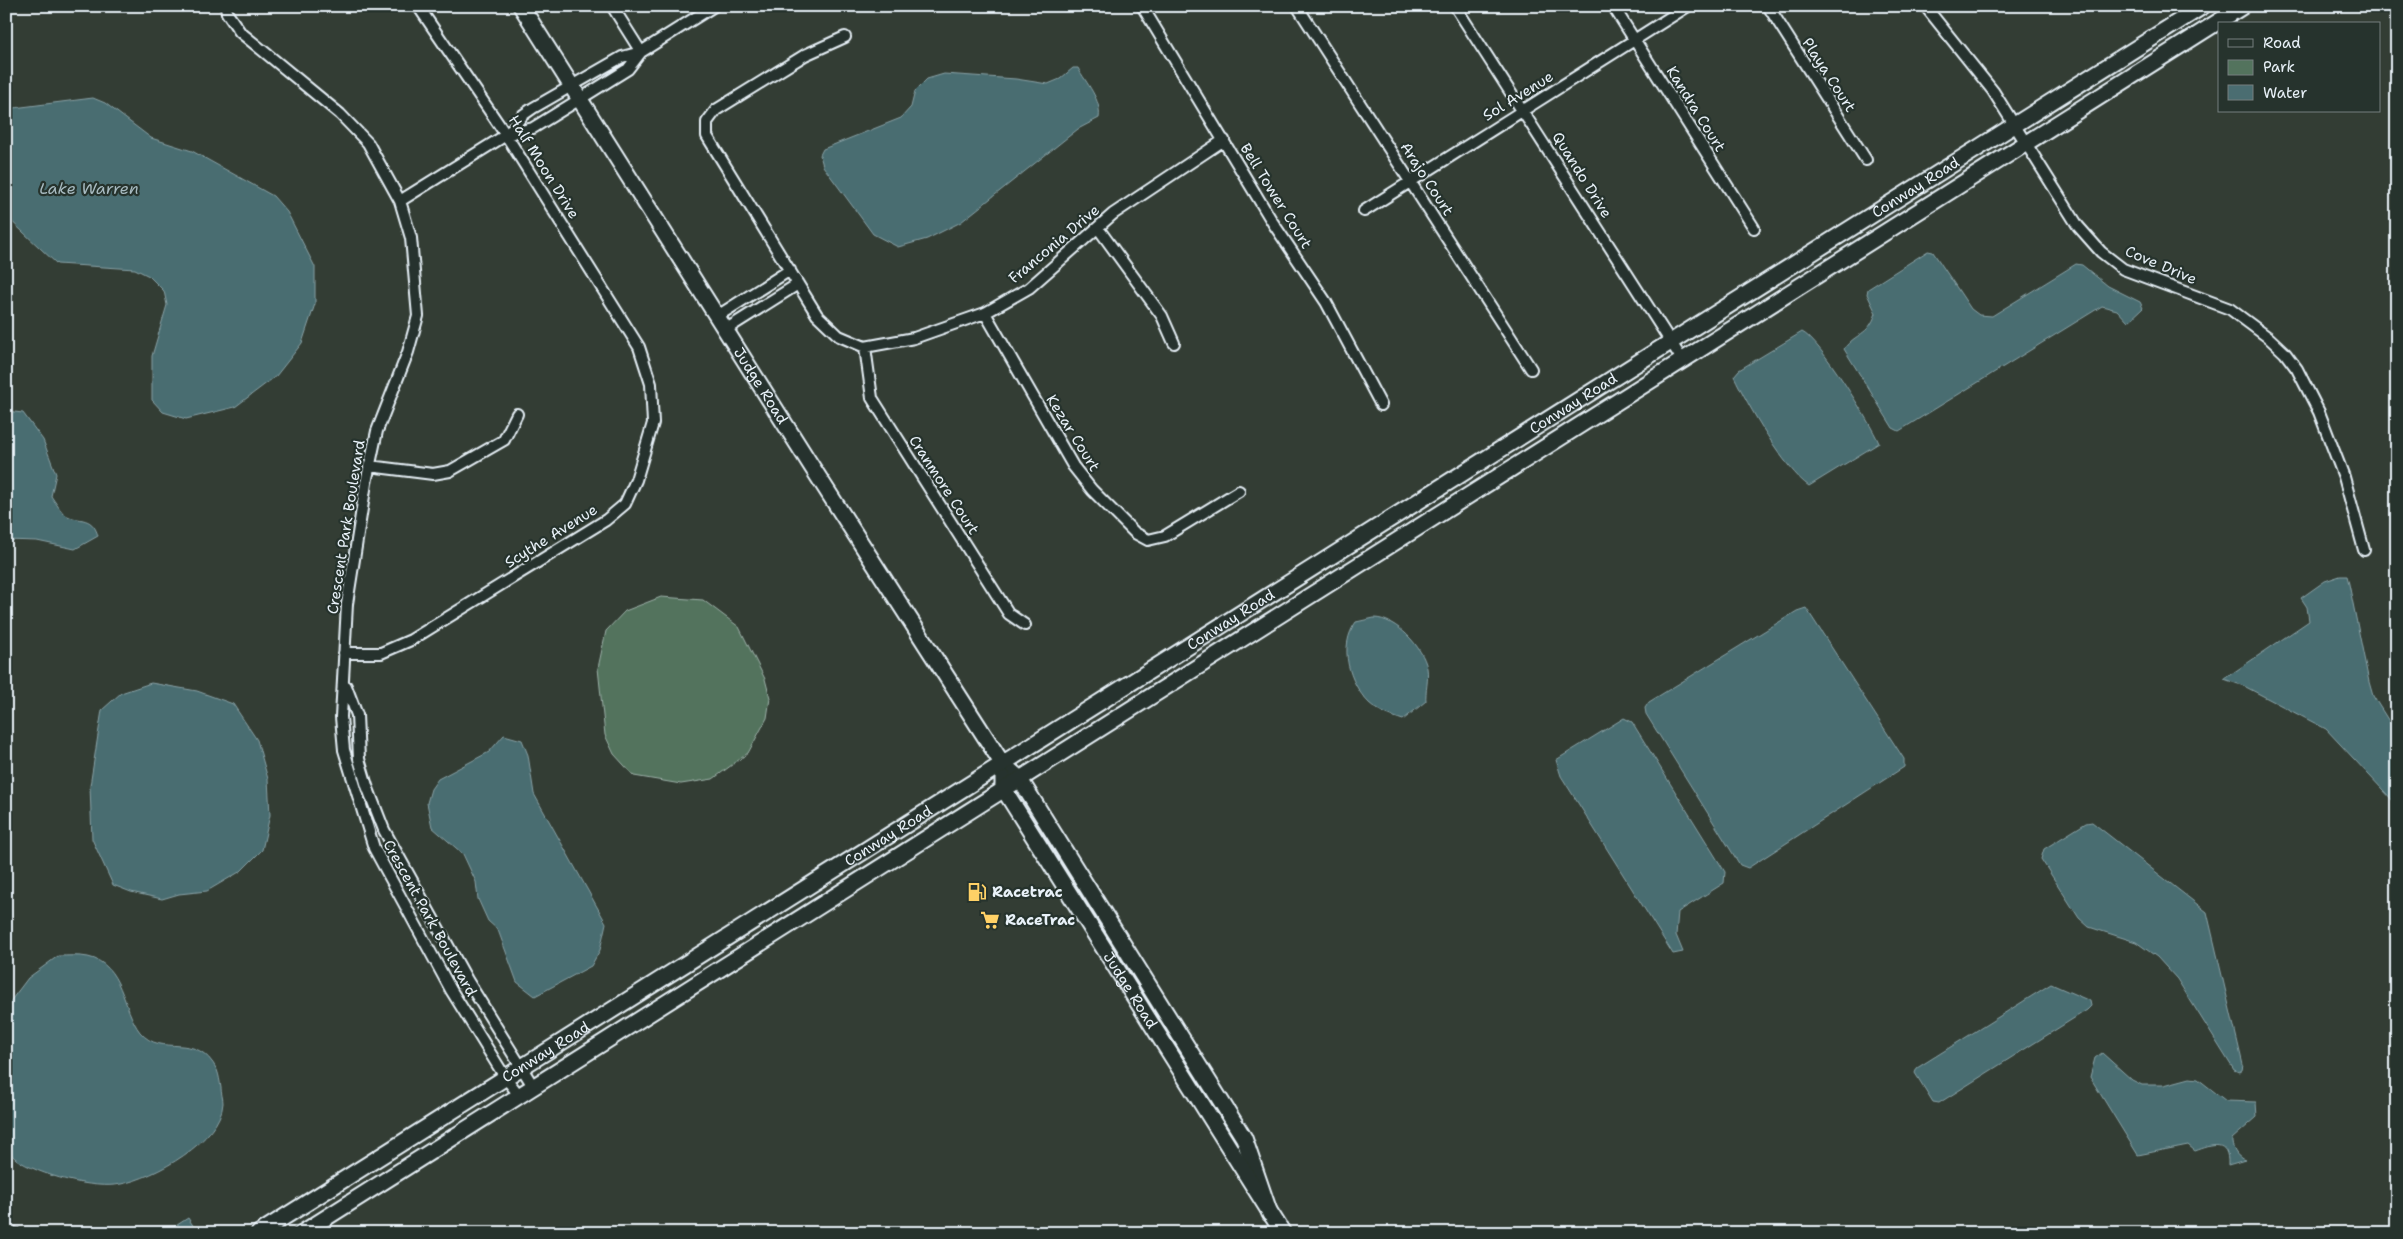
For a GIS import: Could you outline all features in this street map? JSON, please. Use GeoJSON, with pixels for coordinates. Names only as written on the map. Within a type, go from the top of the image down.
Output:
{"type":"FeatureCollection","features":[{"type":"Feature","properties":{"kind":"main road","name":"Judge Road"},"geometry":{"type":"LineString","coordinates":[[521,6],[716,317],[1002,763],[1019,778],[1244,1138],[1270,1214]]}},
{"type":"Feature","properties":{"kind":"main road","name":"Conway Road"},"geometry":{"type":"LineString","coordinates":[[259,1233],[2202,6]]}},
{"type":"Feature","properties":{"kind":"main road","name":"Conway Road"},"geometry":{"type":"LineString","coordinates":[[302,1233],[1390,543],[1682,361],[2243,6]]}},
{"type":"Feature","properties":{"kind":"main road"},"geometry":{"type":"LineString","coordinates":[[1390,543],[1397,524],[1412,505]]}},
{"type":"Feature","properties":{"kind":"main road","name":"Judge Road"},"geometry":{"type":"LineString","coordinates":[[1002,763],[1003,788],[1283,1233]]}},
{"type":"Feature","properties":{"kind":"main road"},"geometry":{"type":"LineString","coordinates":[[769,936],[775,918],[792,896]]}},
{"type":"Feature","properties":{"kind":"street","name":"Crescent Park Boulevard"},"geometry":{"type":"LineString","coordinates":[[226,6],[227,13],[240,32],[340,114],[368,143],[400,202],[411,238],[418,316],[408,352],[377,431],[369,466],[347,604],[342,730],[344,750],[357,799],[374,848],[452,990],[505,1077],[519,1095]]}},
{"type":"Feature","properties":{"kind":"street","name":"Half Moon Drive"},"geometry":{"type":"LineString","coordinates":[[418,6],[506,135],[639,347]]}},
{"type":"Feature","properties":{"kind":"street"},"geometry":{"type":"LineString","coordinates":[[612,6],[641,52]]}},
{"type":"Feature","properties":{"kind":"street"},"geometry":{"type":"LineString","coordinates":[[400,202],[506,135],[533,108],[622,57],[641,52],[714,6]]}},
{"type":"Feature","properties":{"kind":"street","name":"Bell Tower Court"},"geometry":{"type":"LineString","coordinates":[[1142,6],[1273,223],[1326,302],[1381,405]]}},
{"type":"Feature","properties":{"kind":"street","name":"Arajo Court"},"geometry":{"type":"LineString","coordinates":[[1297,6],[1532,369]]}},
{"type":"Feature","properties":{"kind":"street","name":"Quando Drive"},"geometry":{"type":"LineString","coordinates":[[1455,6],[1682,361]]}},
{"type":"Feature","properties":{"kind":"street","name":"Kandra Court"},"geometry":{"type":"LineString","coordinates":[[1613,6],[1754,228]]}},
{"type":"Feature","properties":{"kind":"street","name":"Sol Avenue"},"geometry":{"type":"LineString","coordinates":[[1364,211],[1688,6]]}},
{"type":"Feature","properties":{"kind":"street","name":"Playa Court"},"geometry":{"type":"LineString","coordinates":[[1768,6],[1866,160]]}},
{"type":"Feature","properties":{"kind":"street","name":"Cove Drive"},"geometry":{"type":"LineString","coordinates":[[1925,6],[1993,90],[2028,143],[2078,226],[2101,252],[2123,269],[2230,309],[2269,338],[2285,353],[2296,369],[2319,412],[2344,477],[2364,550]]}},
{"type":"Feature","properties":{"kind":"street"},"geometry":{"type":"LineString","coordinates":[[845,37],[805,55],[716,110],[707,122],[706,136],[817,315],[839,336],[866,347]]}},
{"type":"Feature","properties":{"kind":"street"},"geometry":{"type":"LineString","coordinates":[[506,135],[533,128],[542,123],[628,69],[641,52]]}},
{"type":"Feature","properties":{"kind":"street"},"geometry":{"type":"LineString","coordinates":[[533,108],[542,123]]}},
{"type":"Feature","properties":{"kind":"street","name":"Franconia Drive"},"geometry":{"type":"LineString","coordinates":[[866,347],[914,338],[985,313],[1029,288],[1113,214],[1224,140]]}},
{"type":"Feature","properties":{"kind":"street"},"geometry":{"type":"LineString","coordinates":[[1098,228],[1162,316],[1174,343]]}},
{"type":"Feature","properties":{"kind":"street"},"geometry":{"type":"LineString","coordinates":[[716,317],[790,270]]}},
{"type":"Feature","properties":{"kind":"street"},"geometry":{"type":"LineString","coordinates":[[725,330],[798,284]]}},
{"type":"Feature","properties":{"kind":"street"},"geometry":{"type":"LineString","coordinates":[[759,290],[768,303]]}},
{"type":"Feature","properties":{"kind":"street","name":"Kezar Court"},"geometry":{"type":"LineString","coordinates":[[985,313],[1073,466],[1092,490],[1135,533],[1148,540],[1165,536],[1239,491]]}},
{"type":"Feature","properties":{"kind":"street","name":"Scythe Avenue"},"geometry":{"type":"LineString","coordinates":[[344,653],[381,653],[411,640],[606,520],[625,504],[636,480],[653,423],[651,384],[639,347]]}},
{"type":"Feature","properties":{"kind":"street","name":"Cranmore Court"},"geometry":{"type":"LineString","coordinates":[[866,347],[872,398],[1009,614],[1025,625]]}},
{"type":"Feature","properties":{"kind":"street"},"geometry":{"type":"LineString","coordinates":[[369,466],[433,474],[450,471],[504,440],[517,414]]}},
{"type":"Feature","properties":{"kind":"street","name":"Crescent Park Boulevard"},"geometry":{"type":"LineString","coordinates":[[344,683],[357,715],[359,759],[384,830],[468,980],[533,1086]]}},
{"type":"Feature","properties":{"kind":"street"},"geometry":{"type":"LineString","coordinates":[[342,730],[358,729]]}},
{"type":"Feature","properties":{"kind":"street"},"geometry":{"type":"LineString","coordinates":[[452,990],[468,980]]}},
{"type":"Feature","properties":{"kind":"street"},"geometry":{"type":"LineString","coordinates":[[6,1230],[15,1233]]}},
{"type":"Feature","properties":{"kind":"green space"},"geometry":{"type":"Polygon","coordinates":[[[661,597],[703,600],[739,627],[765,679],[770,698],[767,718],[748,753],[713,779],[681,784],[634,776],[614,754],[605,735],[598,668],[606,631],[625,611],[661,597]]]}},
{"type":"Feature","properties":{"kind":"water"},"geometry":{"type":"Polygon","coordinates":[[[1073,68],[1078,68],[1093,92],[1098,105],[1099,118],[1078,129],[961,222],[927,239],[898,247],[873,234],[823,166],[820,155],[823,149],[901,118],[911,107],[915,91],[927,79],[944,74],[1016,79],[1048,84],[1060,79],[1073,68]]]}},
{"type":"Feature","properties":{"kind":"water","name":"Lake Warren"},"geometry":{"type":"Polygon","coordinates":[[[93,98],[105,103],[151,138],[192,151],[273,196],[287,212],[315,267],[315,304],[302,343],[276,376],[235,407],[186,419],[163,412],[152,400],[152,356],[167,305],[164,291],[149,276],[135,269],[57,264],[6,216],[6,109],[93,98]]]}},
{"type":"Feature","properties":{"kind":"water"},"geometry":{"type":"Polygon","coordinates":[[[1928,251],[1933,252],[1971,309],[1979,315],[1992,316],[2076,264],[2082,265],[2108,286],[2140,302],[2143,308],[2128,322],[2117,310],[2102,306],[1899,431],[1893,428],[1844,349],[1866,330],[1873,321],[1876,313],[1867,294],[1868,289],[1928,251]]]}},
{"type":"Feature","properties":{"kind":"water"},"geometry":{"type":"Polygon","coordinates":[[[1802,332],[1810,338],[1832,365],[1866,418],[1879,443],[1809,486],[1799,478],[1778,452],[1757,419],[1734,376],[1739,370],[1802,332]]]}},
{"type":"Feature","properties":{"kind":"water"},"geometry":{"type":"Polygon","coordinates":[[[6,411],[23,413],[43,440],[56,474],[51,496],[60,509],[68,516],[92,524],[98,536],[75,549],[37,541],[6,540],[6,411]]]}},
{"type":"Feature","properties":{"kind":"water"},"geometry":{"type":"Polygon","coordinates":[[[2340,576],[2347,576],[2373,696],[2397,734],[2397,805],[2326,729],[2244,686],[2224,679],[2309,621],[2307,607],[2301,598],[2325,581],[2340,576]]]}},
{"type":"Feature","properties":{"kind":"water"},"geometry":{"type":"Polygon","coordinates":[[[1806,608],[1904,759],[1904,767],[1748,868],[1740,865],[1646,714],[1645,708],[1649,702],[1797,611],[1806,608]]]}},
{"type":"Feature","properties":{"kind":"water"},"geometry":{"type":"Polygon","coordinates":[[[1374,618],[1391,623],[1407,635],[1420,651],[1427,668],[1426,701],[1403,720],[1381,711],[1369,703],[1362,695],[1351,675],[1347,653],[1351,632],[1356,622],[1374,618]]]}},
{"type":"Feature","properties":{"kind":"water"},"geometry":{"type":"Polygon","coordinates":[[[151,683],[197,691],[233,704],[257,740],[268,779],[270,815],[262,850],[241,871],[207,891],[179,894],[162,899],[131,892],[113,885],[92,839],[90,786],[102,710],[121,693],[151,683]]]}},
{"type":"Feature","properties":{"kind":"water"},"geometry":{"type":"Polygon","coordinates":[[[1624,718],[1632,722],[1725,872],[1724,883],[1678,912],[1676,935],[1683,952],[1673,954],[1561,776],[1556,760],[1624,718]]]}},
{"type":"Feature","properties":{"kind":"water"},"geometry":{"type":"Polygon","coordinates":[[[504,735],[522,740],[528,755],[534,794],[606,923],[600,950],[591,966],[535,996],[517,982],[498,930],[488,921],[478,899],[476,882],[463,854],[432,827],[427,803],[431,789],[438,779],[489,752],[504,735]]]}},
{"type":"Feature","properties":{"kind":"water"},"geometry":{"type":"Polygon","coordinates":[[[2092,822],[2207,912],[2243,1065],[2242,1070],[2239,1072],[2234,1070],[2177,979],[2157,957],[2136,942],[2089,927],[2079,918],[2041,859],[2044,849],[2086,823],[2092,822]]]}},
{"type":"Feature","properties":{"kind":"water"},"geometry":{"type":"Polygon","coordinates":[[[58,956],[85,956],[100,961],[115,978],[129,1012],[140,1032],[149,1040],[158,1044],[189,1047],[199,1051],[209,1058],[218,1072],[223,1103],[219,1117],[211,1131],[184,1156],[151,1174],[121,1184],[97,1185],[82,1183],[52,1176],[26,1165],[15,1158],[6,1148],[6,1007],[28,978],[58,956]]]}},
{"type":"Feature","properties":{"kind":"water"},"geometry":{"type":"Polygon","coordinates":[[[2051,984],[2090,1001],[2091,1006],[1939,1103],[1933,1102],[1915,1073],[1917,1068],[2051,984]]]}},
{"type":"Feature","properties":{"kind":"water"},"geometry":{"type":"Polygon","coordinates":[[[2102,1053],[2132,1080],[2142,1085],[2164,1085],[2190,1078],[2198,1079],[2226,1101],[2256,1102],[2257,1117],[2232,1139],[2235,1152],[2245,1160],[2228,1165],[2226,1151],[2218,1146],[2195,1151],[2188,1145],[2138,1155],[2090,1077],[2095,1058],[2102,1053]]]}},
{"type":"Feature","properties":{"kind":"water"},"geometry":{"type":"Polygon","coordinates":[[[188,1218],[198,1233],[157,1233],[174,1227],[188,1218]]]}},
{"type":"Feature","properties":{"kind":"place","name":"Racetrac"},"geometry":{"type":"Point","coordinates":[977,892]}},
{"type":"Feature","properties":{"kind":"place","name":"RaceTrac"},"geometry":{"type":"Point","coordinates":[990,920]}}]}
